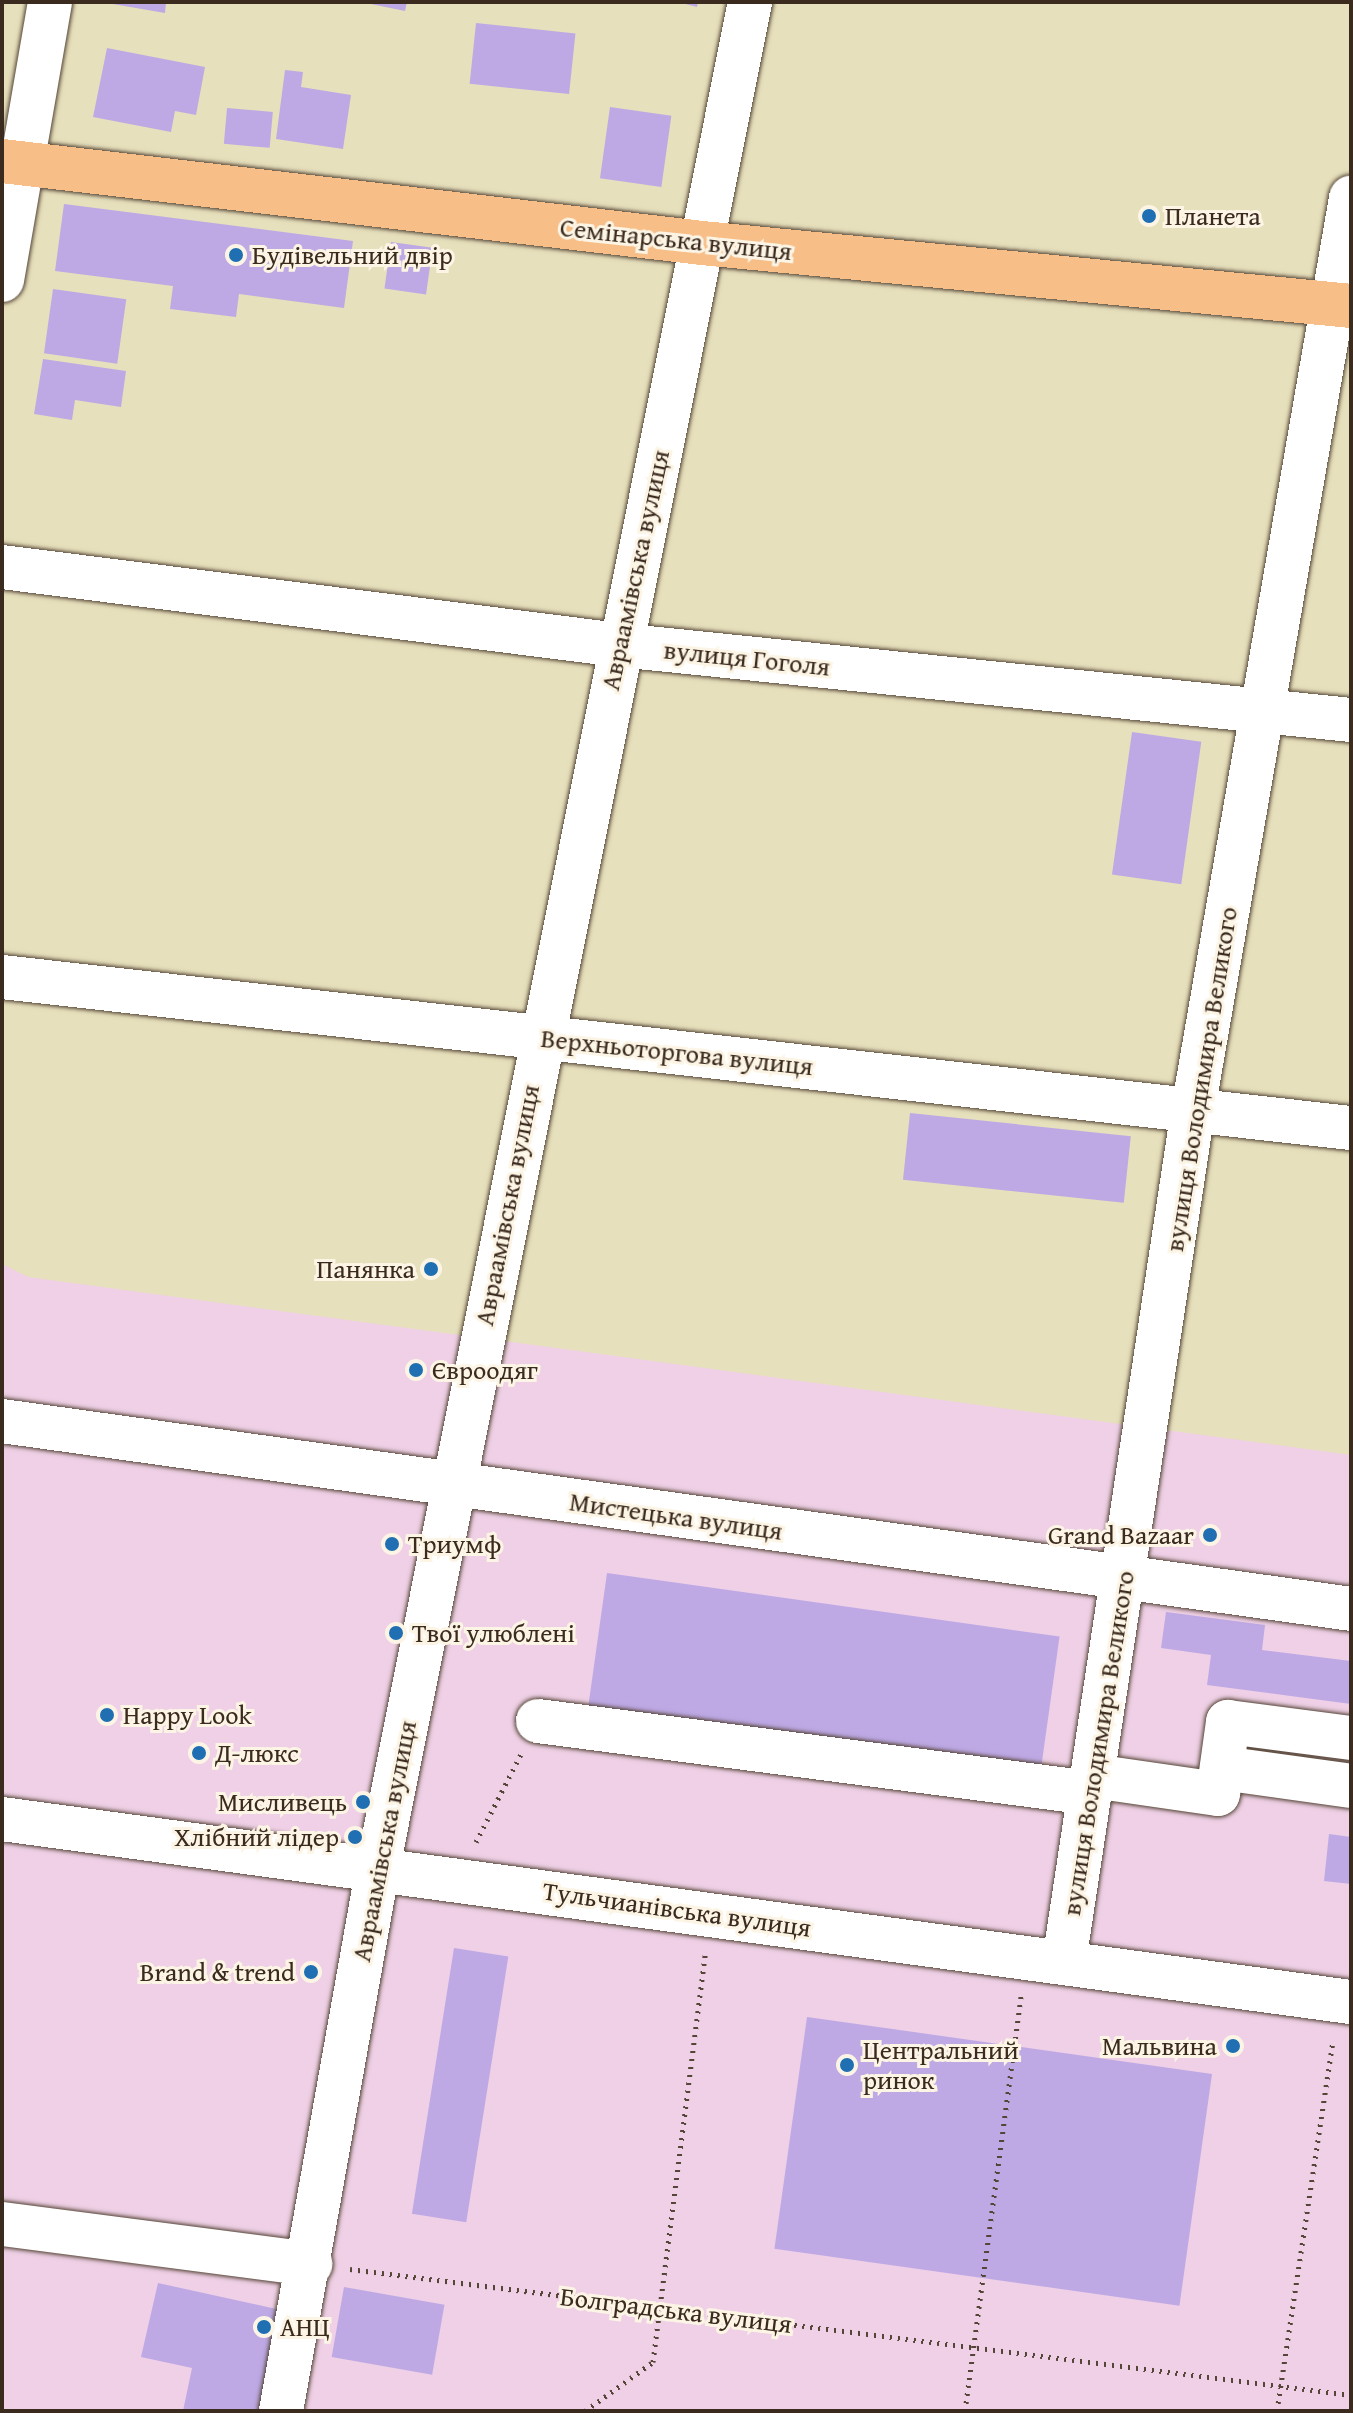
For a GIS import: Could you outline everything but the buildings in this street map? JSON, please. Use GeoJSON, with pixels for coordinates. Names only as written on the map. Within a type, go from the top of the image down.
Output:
{"type":"FeatureCollection","features":[{"type":"Feature","properties":{"kind":"main road","name":"Семінарська вулиця"},"geometry":{"type":"LineString","coordinates":[[12,162],[702,243],[1341,305]]}},
{"type":"Feature","properties":{"kind":"street"},"geometry":{"type":"LineString","coordinates":[[2,280],[12,162],[50,2]]}},
{"type":"Feature","properties":{"kind":"street","name":"Авраамівська вулиця"},"geometry":{"type":"LineString","coordinates":[[281,2411],[310,2264],[378,1867],[540,1037],[750,2]]}},
{"type":"Feature","properties":{"kind":"street","name":"вулиця Володимира Великого"},"geometry":{"type":"LineString","coordinates":[[1045,1959],[1092,1784],[1193,1110],[1263,710],[1341,305],[1351,198]]}},
{"type":"Feature","properties":{"kind":"street","name":"вулиця Гоголя"},"geometry":{"type":"LineString","coordinates":[[2,567],[619,645],[1351,720]]}},
{"type":"Feature","properties":{"kind":"street","name":"Верхньоторгова вулиця"},"geometry":{"type":"LineString","coordinates":[[2,977],[1351,1128]]}},
{"type":"Feature","properties":{"kind":"street","name":"Мистецька вулиця"},"geometry":{"type":"LineString","coordinates":[[2,1421],[1351,1609]]}},
{"type":"Feature","properties":{"kind":"street"},"geometry":{"type":"LineString","coordinates":[[538,1721],[1092,1784],[1218,1794],[1228,1722],[1351,1738]]}},
{"type":"Feature","properties":{"kind":"street"},"geometry":{"type":"LineString","coordinates":[[1222,1768],[1351,1786]]}},
{"type":"Feature","properties":{"kind":"street","name":"Тульчианівська вулиця"},"geometry":{"type":"LineString","coordinates":[[2,1819],[378,1867],[1345,2001]]}},
{"type":"Feature","properties":{"kind":"street"},"geometry":{"type":"LineString","coordinates":[[2,2224],[310,2264]]}},
{"type":"Feature","properties":{"kind":"path"},"geometry":{"type":"LineString","coordinates":[[457,1878],[538,1721]]}},
{"type":"Feature","properties":{"kind":"path"},"geometry":{"type":"LineString","coordinates":[[585,2411],[653,2362],[710,1914]]}},
{"type":"Feature","properties":{"kind":"path"},"geometry":{"type":"LineString","coordinates":[[965,2411],[982,2277],[1045,1959]]}},
{"type":"Feature","properties":{"kind":"path"},"geometry":{"type":"LineString","coordinates":[[1277,2411],[1345,2001]]}},
{"type":"Feature","properties":{"kind":"path","name":"Болградська вулиця"},"geometry":{"type":"LineString","coordinates":[[310,2264],[1351,2395]]}},
{"type":"Feature","properties":{"kind":"shaded area","name":"Центральний ринок"},"geometry":{"type":"Polygon","coordinates":[[[2,1264],[28,1277],[1351,1455],[1351,2411],[2,2411],[2,1264]]]}},
{"type":"Feature","properties":{"kind":"place","name":"Планета"},"geometry":{"type":"Point","coordinates":[1149,216]}},
{"type":"Feature","properties":{"kind":"place","name":"Будівельний двір"},"geometry":{"type":"Point","coordinates":[236,255]}},
{"type":"Feature","properties":{"kind":"place","name":"Панянка"},"geometry":{"type":"Point","coordinates":[431,1269]}},
{"type":"Feature","properties":{"kind":"place","name":"Євроодяг"},"geometry":{"type":"Point","coordinates":[416,1370]}},
{"type":"Feature","properties":{"kind":"place","name":"Grand Bazaar"},"geometry":{"type":"Point","coordinates":[1210,1535]}},
{"type":"Feature","properties":{"kind":"place","name":"Триумф"},"geometry":{"type":"Point","coordinates":[392,1544]}},
{"type":"Feature","properties":{"kind":"place","name":"Твої улюблені"},"geometry":{"type":"Point","coordinates":[396,1633]}},
{"type":"Feature","properties":{"kind":"place","name":"Happy Look"},"geometry":{"type":"Point","coordinates":[107,1715]}},
{"type":"Feature","properties":{"kind":"place","name":"Д-люкс"},"geometry":{"type":"Point","coordinates":[199,1753]}},
{"type":"Feature","properties":{"kind":"place","name":"Мисливець"},"geometry":{"type":"Point","coordinates":[363,1802]}},
{"type":"Feature","properties":{"kind":"place","name":"Хлібний лідер"},"geometry":{"type":"Point","coordinates":[355,1837]}},
{"type":"Feature","properties":{"kind":"place","name":"Brand & trend"},"geometry":{"type":"Point","coordinates":[311,1972]}},
{"type":"Feature","properties":{"kind":"place","name":"Мальвина"},"geometry":{"type":"Point","coordinates":[1233,2046]}},
{"type":"Feature","properties":{"kind":"place","name":"Центральний ринок"},"geometry":{"type":"Point","coordinates":[847,2065]}},
{"type":"Feature","properties":{"kind":"place","name":"АНЦ"},"geometry":{"type":"Point","coordinates":[264,2327]}}]}
